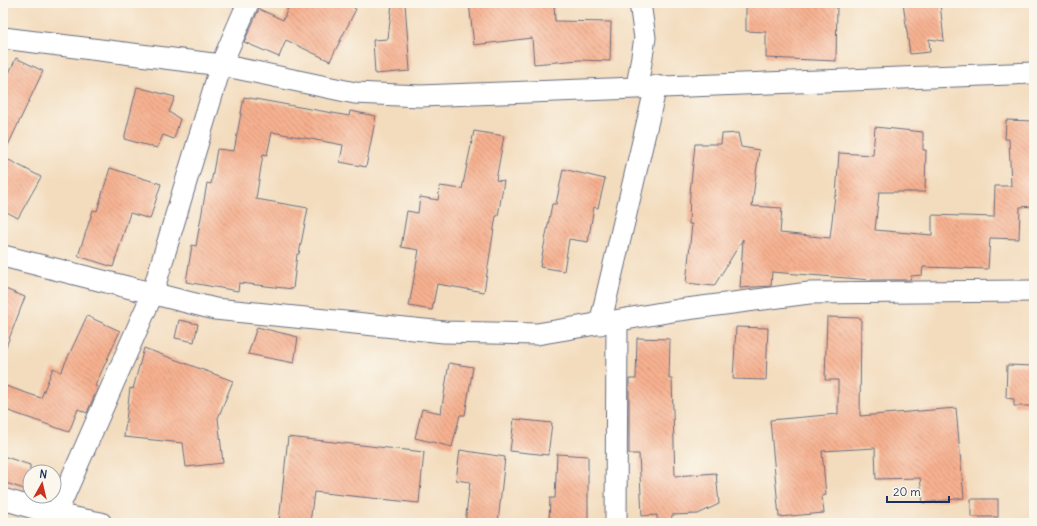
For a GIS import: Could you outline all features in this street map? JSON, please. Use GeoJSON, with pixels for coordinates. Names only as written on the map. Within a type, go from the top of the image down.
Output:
{"type":"FeatureCollection","features":[{"type":"Feature","properties":{"kind":"street"},"geometry":{"type":"LineString","coordinates":[[53,518],[152,295],[220,65],[248,3]]}},
{"type":"Feature","properties":{"kind":"street"},"geometry":{"type":"LineString","coordinates":[[616,523],[609,322],[646,87],[645,38],[640,3]]}},
{"type":"Feature","properties":{"kind":"street"},"geometry":{"type":"LineString","coordinates":[[3,38],[220,65],[355,92],[420,96],[1034,73]]}},
{"type":"Feature","properties":{"kind":"street"},"geometry":{"type":"LineString","coordinates":[[3,256],[152,295],[215,309],[444,332],[537,334],[809,293],[1034,291]]}},
{"type":"Feature","properties":{"kind":"street"},"geometry":{"type":"LineString","coordinates":[[3,499],[53,518],[101,523]]}},
{"type":"Feature","properties":{"kind":"building"},"geometry":{"type":"Polygon","coordinates":[[[290,3],[345,3],[356,9],[330,61],[286,40],[279,57],[244,42],[259,9],[283,20],[290,3]]]}},
{"type":"Feature","properties":{"kind":"building"},"geometry":{"type":"Polygon","coordinates":[[[392,3],[405,3],[410,71],[375,74],[373,40],[388,39],[392,3]]]}},
{"type":"Feature","properties":{"kind":"building"},"geometry":{"type":"Polygon","coordinates":[[[469,3],[554,3],[555,21],[611,22],[610,61],[579,60],[534,64],[532,38],[474,45],[469,3]]]}},
{"type":"Feature","properties":{"kind":"building"},"geometry":{"type":"Polygon","coordinates":[[[746,3],[767,3],[767,5],[837,4],[836,61],[766,58],[766,32],[746,31],[746,3]]]}},
{"type":"Feature","properties":{"kind":"building"},"geometry":{"type":"Polygon","coordinates":[[[903,3],[940,3],[944,41],[929,39],[930,52],[910,54],[903,3]]]}},
{"type":"Feature","properties":{"kind":"building"},"geometry":{"type":"Polygon","coordinates":[[[16,58],[43,71],[3,156],[3,86],[16,58]]]}},
{"type":"Feature","properties":{"kind":"building"},"geometry":{"type":"Polygon","coordinates":[[[137,87],[175,97],[169,112],[180,119],[174,139],[163,135],[157,148],[124,139],[137,87]]]}},
{"type":"Feature","properties":{"kind":"building"},"geometry":{"type":"Polygon","coordinates":[[[244,97],[349,116],[350,111],[376,116],[366,167],[340,162],[343,145],[272,132],[267,155],[263,154],[256,199],[308,208],[299,254],[297,254],[293,289],[239,283],[238,291],[186,282],[192,245],[196,246],[207,183],[211,184],[217,149],[234,151],[244,97]]]}},
{"type":"Feature","properties":{"kind":"building"},"geometry":{"type":"Polygon","coordinates":[[[1006,120],[1034,121],[1034,206],[1020,207],[1019,239],[990,238],[988,269],[923,267],[922,275],[911,276],[910,280],[871,280],[772,272],[771,286],[740,288],[743,239],[714,286],[686,283],[692,224],[689,224],[690,193],[695,144],[721,144],[722,134],[738,133],[741,147],[759,150],[752,206],[782,208],[780,233],[830,238],[835,195],[836,196],[839,153],[873,155],[875,127],[923,132],[923,150],[926,150],[925,192],[879,192],[875,230],[932,235],[932,215],[994,217],[995,186],[1011,186],[1009,139],[1005,139],[1006,120]]]}},
{"type":"Feature","properties":{"kind":"building"},"geometry":{"type":"Polygon","coordinates":[[[474,131],[504,136],[496,180],[504,181],[498,216],[496,216],[484,292],[437,284],[432,310],[409,306],[419,250],[401,247],[407,211],[418,213],[420,197],[438,200],[440,186],[462,189],[474,131]]]}},
{"type":"Feature","properties":{"kind":"building"},"geometry":{"type":"Polygon","coordinates":[[[9,160],[41,177],[18,218],[3,210],[3,170],[9,160]]]}},
{"type":"Feature","properties":{"kind":"building"},"geometry":{"type":"Polygon","coordinates":[[[110,168],[161,184],[150,219],[130,213],[113,267],[78,256],[93,210],[97,211],[110,168]]]}},
{"type":"Feature","properties":{"kind":"building"},"geometry":{"type":"Polygon","coordinates":[[[563,169],[605,179],[598,208],[594,207],[588,242],[569,239],[564,271],[540,267],[552,204],[556,204],[563,169]]]}},
{"type":"Feature","properties":{"kind":"building"},"geometry":{"type":"Polygon","coordinates":[[[3,288],[25,297],[4,352],[3,351],[3,288]]]}},
{"type":"Feature","properties":{"kind":"building"},"geometry":{"type":"Polygon","coordinates":[[[87,316],[120,331],[95,386],[98,387],[87,413],[78,409],[69,432],[3,409],[3,385],[41,398],[53,368],[61,372],[87,316]]]}},
{"type":"Feature","properties":{"kind":"building"},"geometry":{"type":"Polygon","coordinates":[[[827,317],[861,318],[860,416],[956,408],[964,498],[923,503],[920,478],[876,479],[875,448],[822,451],[826,495],[822,496],[824,513],[779,517],[770,420],[838,414],[838,380],[825,380],[827,317]]]}},
{"type":"Feature","properties":{"kind":"building"},"geometry":{"type":"Polygon","coordinates":[[[179,320],[198,324],[194,342],[175,338],[179,320]]]}},
{"type":"Feature","properties":{"kind":"building"},"geometry":{"type":"Polygon","coordinates":[[[257,327],[298,337],[294,363],[248,354],[257,327]]]}},
{"type":"Feature","properties":{"kind":"building"},"geometry":{"type":"Polygon","coordinates":[[[736,327],[768,328],[766,380],[733,379],[736,327]]]}},
{"type":"Feature","properties":{"kind":"building"},"geometry":{"type":"Polygon","coordinates":[[[637,338],[670,339],[669,379],[672,379],[675,476],[716,473],[719,504],[698,514],[672,515],[671,523],[657,523],[657,515],[642,516],[639,454],[629,454],[629,379],[636,379],[637,338]]]}},
{"type":"Feature","properties":{"kind":"building"},"geometry":{"type":"Polygon","coordinates":[[[144,348],[233,381],[218,418],[223,463],[186,467],[183,443],[124,437],[130,388],[133,389],[144,348]]]}},
{"type":"Feature","properties":{"kind":"building"},"geometry":{"type":"Polygon","coordinates":[[[449,363],[473,367],[465,415],[460,415],[452,447],[415,438],[422,409],[441,413],[449,363]]]}},
{"type":"Feature","properties":{"kind":"building"},"geometry":{"type":"Polygon","coordinates":[[[1007,365],[1034,366],[1034,406],[1014,406],[1014,399],[1006,398],[1007,365]]]}},
{"type":"Feature","properties":{"kind":"building"},"geometry":{"type":"Polygon","coordinates":[[[514,419],[552,423],[548,455],[510,451],[514,419]]]}},
{"type":"Feature","properties":{"kind":"building"},"geometry":{"type":"Polygon","coordinates":[[[288,437],[424,452],[419,503],[314,492],[310,523],[279,522],[288,437]]]}},
{"type":"Feature","properties":{"kind":"building"},"geometry":{"type":"Polygon","coordinates":[[[460,450],[505,457],[498,523],[465,523],[470,482],[456,480],[460,450]]]}},
{"type":"Feature","properties":{"kind":"building"},"geometry":{"type":"Polygon","coordinates":[[[557,454],[588,456],[588,523],[549,523],[550,498],[555,498],[557,454]]]}},
{"type":"Feature","properties":{"kind":"building"},"geometry":{"type":"Polygon","coordinates":[[[3,456],[27,464],[22,464],[22,488],[3,482],[3,456]]]}},
{"type":"Feature","properties":{"kind":"building"},"geometry":{"type":"Polygon","coordinates":[[[971,499],[998,499],[998,517],[971,517],[971,499]]]}}]}
